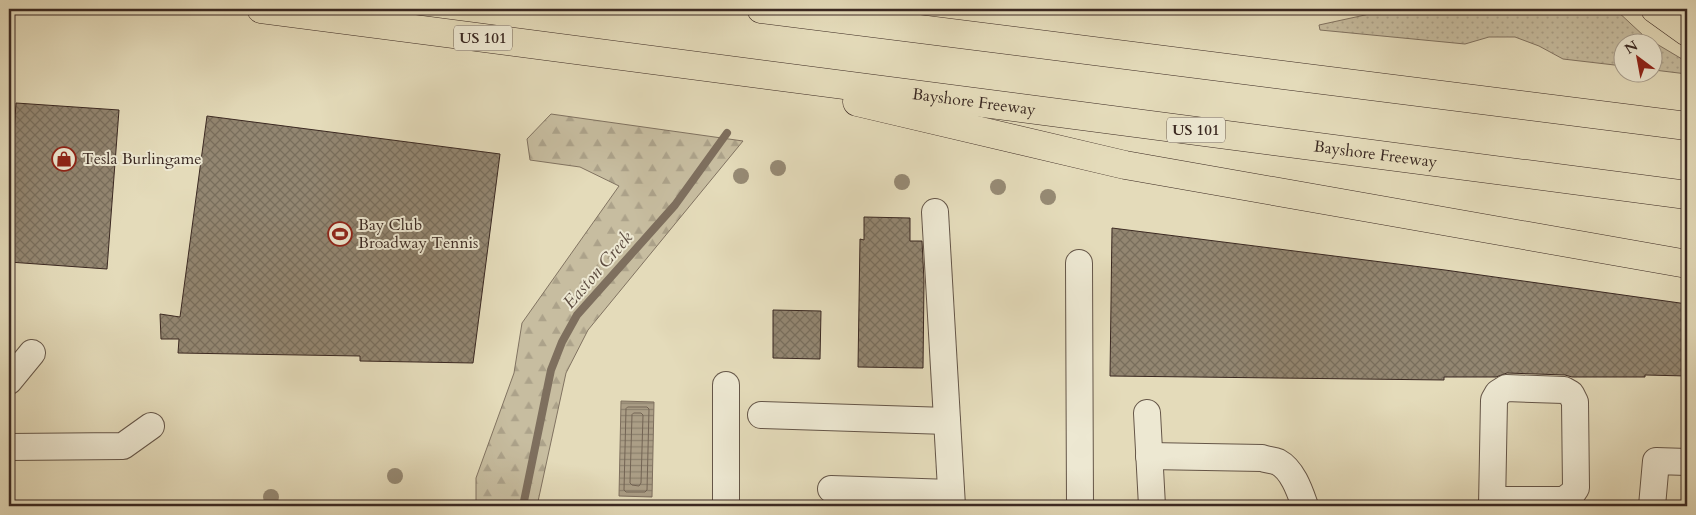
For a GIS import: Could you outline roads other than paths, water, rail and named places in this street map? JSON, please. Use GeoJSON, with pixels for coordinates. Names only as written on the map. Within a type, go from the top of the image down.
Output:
{"type":"FeatureCollection","features":[{"type":"Feature","properties":{"kind":"highway","name":"Bayshore Freeway"},"geometry":{"type":"LineString","coordinates":[[261,9],[1687,194]]}},
{"type":"Feature","properties":{"kind":"highway"},"geometry":{"type":"LineString","coordinates":[[761,9],[1687,126]]}},
{"type":"Feature","properties":{"kind":"highway"},"geometry":{"type":"LineString","coordinates":[[1655,9],[1687,32]]}},
{"type":"Feature","properties":{"kind":"highway"},"geometry":{"type":"LineString","coordinates":[[704,66],[1126,165],[1687,264]]}},
{"type":"Feature","properties":{"kind":"street"},"geometry":{"type":"LineString","coordinates":[[831,489],[952,499],[935,212]]}},
{"type":"Feature","properties":{"kind":"street"},"geometry":{"type":"LineString","coordinates":[[1079,263],[1080,506]]}},
{"type":"Feature","properties":{"kind":"street"},"geometry":{"type":"LineString","coordinates":[[9,381],[32,353]]}},
{"type":"Feature","properties":{"kind":"street"},"geometry":{"type":"LineString","coordinates":[[726,385],[726,506]]}},
{"type":"Feature","properties":{"kind":"street"},"geometry":{"type":"LineString","coordinates":[[1506,388],[1564,390],[1571,394],[1575,402],[1576,488],[1572,494],[1564,500],[1492,503],[1494,400],[1498,393],[1506,388]]}},
{"type":"Feature","properties":{"kind":"street"},"geometry":{"type":"LineString","coordinates":[[1147,413],[1152,506]]}},
{"type":"Feature","properties":{"kind":"street"},"geometry":{"type":"LineString","coordinates":[[761,415],[947,421]]}},
{"type":"Feature","properties":{"kind":"street"},"geometry":{"type":"LineString","coordinates":[[9,447],[123,446],[151,426]]}},
{"type":"Feature","properties":{"kind":"street"},"geometry":{"type":"LineString","coordinates":[[1149,456],[1262,458],[1278,462],[1297,486],[1305,506]]}},
{"type":"Feature","properties":{"kind":"street"},"geometry":{"type":"LineString","coordinates":[[1652,506],[1656,461],[1687,462]]}},
{"type":"Feature","properties":{"kind":"water"},"geometry":{"type":"Polygon","coordinates":[[[621,401],[654,402],[652,497],[619,496],[621,401]]]}},
{"type":"Feature","properties":{"kind":"waterway","name":"Easton Creek"},"geometry":{"type":"LineString","coordinates":[[523,506],[551,370],[562,342],[577,315],[675,205],[727,133]]}},
{"type":"Feature","properties":{"kind":"place","name":"Tesla Burlingame"},"geometry":{"type":"Point","coordinates":[64,159]}},
{"type":"Feature","properties":{"kind":"place","name":"Bay Club Broadway Tennis"},"geometry":{"type":"Point","coordinates":[340,234]}}]}
